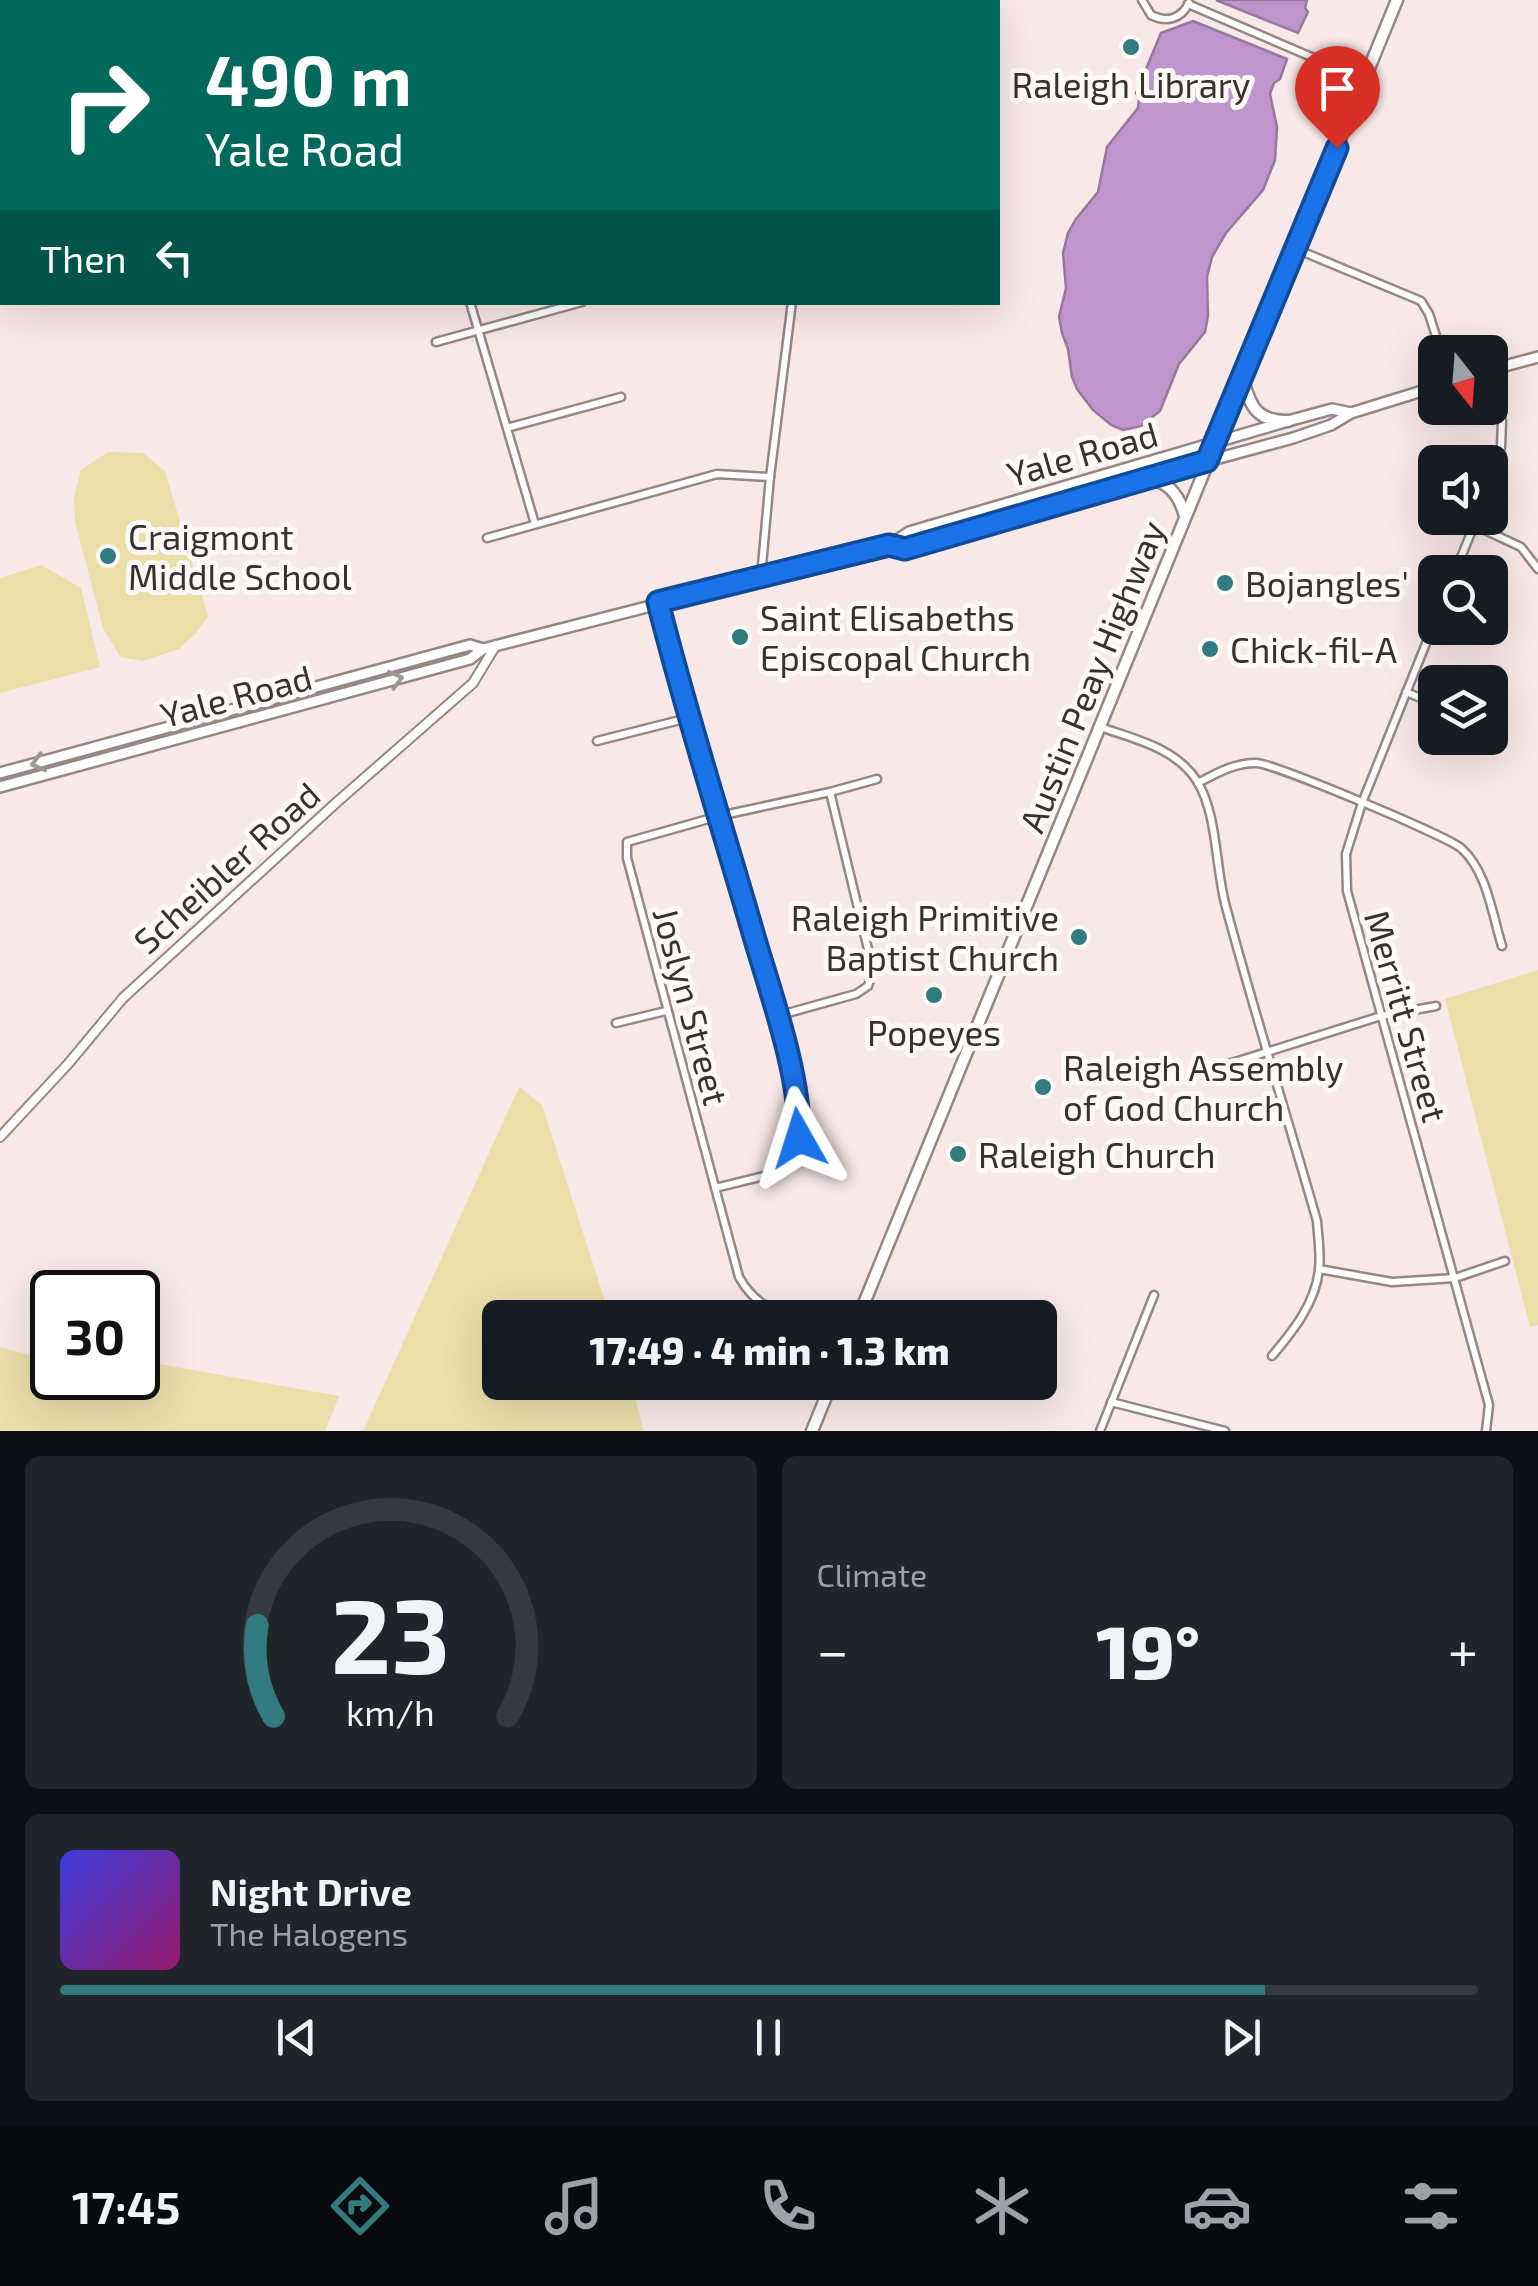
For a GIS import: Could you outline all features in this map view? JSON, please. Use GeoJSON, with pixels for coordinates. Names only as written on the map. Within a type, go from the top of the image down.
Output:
{"type":"FeatureCollection","features":[{"type":"Feature","properties":{"kind":"main road","name":"Austin Peay Highway"},"geometry":{"type":"LineString","coordinates":[[865,1300],[1397,0]]}},
{"type":"Feature","properties":{"kind":"main road"},"geometry":{"type":"LineString","coordinates":[[1508,366],[1538,357]]}},
{"type":"Feature","properties":{"kind":"main road"},"geometry":{"type":"LineString","coordinates":[[1242,378],[1258,413],[1266,419],[1288,421]]}},
{"type":"Feature","properties":{"kind":"main road","name":"Yale Road"},"geometry":{"type":"LineString","coordinates":[[889,545],[905,549],[1331,426],[1351,413],[1418,392]]}},
{"type":"Feature","properties":{"kind":"main road","name":"Yale Road"},"geometry":{"type":"LineString","coordinates":[[0,788],[470,659],[496,645],[889,545],[909,532],[1288,421],[1332,410],[1351,413]]}},
{"type":"Feature","properties":{"kind":"main road"},"geometry":{"type":"LineString","coordinates":[[1145,478],[1168,484],[1185,517]]}},
{"type":"Feature","properties":{"kind":"main road","name":"Yale Road"},"geometry":{"type":"LineString","coordinates":[[0,773],[470,645],[483,649]]}},
{"type":"Feature","properties":{"kind":"main road"},"geometry":{"type":"LineString","coordinates":[[812,1431],[825,1400]]}},
{"type":"Feature","properties":{"kind":"street"},"geometry":{"type":"LineString","coordinates":[[1142,0],[1151,15],[1165,20],[1180,16],[1189,2],[1364,80]]}},
{"type":"Feature","properties":{"kind":"street"},"geometry":{"type":"LineString","coordinates":[[1296,249],[1421,301],[1436,335]]}},
{"type":"Feature","properties":{"kind":"street"},"geometry":{"type":"LineString","coordinates":[[471,305],[534,524]]}},
{"type":"Feature","properties":{"kind":"street"},"geometry":{"type":"LineString","coordinates":[[436,342],[571,305]]}},
{"type":"Feature","properties":{"kind":"street"},"geometry":{"type":"LineString","coordinates":[[761,577],[792,305]]}},
{"type":"Feature","properties":{"kind":"street"},"geometry":{"type":"LineString","coordinates":[[506,428],[622,397]]}},
{"type":"Feature","properties":{"kind":"street"},"geometry":{"type":"LineString","coordinates":[[487,538],[717,474],[770,477]]}},
{"type":"Feature","properties":{"kind":"street"},"geometry":{"type":"LineString","coordinates":[[1500,535],[1521,547],[1538,569]]}},
{"type":"Feature","properties":{"kind":"street"},"geometry":{"type":"LineString","coordinates":[[658,602],[688,718],[777,1016],[800,1112],[799,1138],[768,1175],[715,1188]]}},
{"type":"Feature","properties":{"kind":"street","name":"Scheibler Road"},"geometry":{"type":"LineString","coordinates":[[0,1137],[123,998],[472,684],[496,645]]}},
{"type":"Feature","properties":{"kind":"street","name":"Merritt Street"},"geometry":{"type":"LineString","coordinates":[[1425,645],[1362,802],[1346,854],[1347,891],[1489,1405],[1486,1431]]}},
{"type":"Feature","properties":{"kind":"street"},"geometry":{"type":"LineString","coordinates":[[1406,692],[1418,697]]}},
{"type":"Feature","properties":{"kind":"street"},"geometry":{"type":"LineString","coordinates":[[598,740],[688,718]]}},
{"type":"Feature","properties":{"kind":"street"},"geometry":{"type":"LineString","coordinates":[[1100,727],[1160,748],[1182,762],[1198,783],[1209,811],[1224,902],[1317,1221],[1319,1269],[1312,1297],[1293,1331],[1272,1356]]}},
{"type":"Feature","properties":{"kind":"street"},"geometry":{"type":"LineString","coordinates":[[1198,783],[1225,768],[1258,763],[1362,802],[1459,846],[1478,868],[1502,946]]}},
{"type":"Feature","properties":{"kind":"street"},"geometry":{"type":"LineString","coordinates":[[719,816],[877,779]]}},
{"type":"Feature","properties":{"kind":"street"},"geometry":{"type":"LineString","coordinates":[[777,1016],[856,994],[868,986],[873,970],[830,792]]}},
{"type":"Feature","properties":{"kind":"street","name":"Joslyn Street"},"geometry":{"type":"LineString","coordinates":[[719,816],[627,842],[626,858],[739,1277],[757,1300]]}},
{"type":"Feature","properties":{"kind":"street"},"geometry":{"type":"LineString","coordinates":[[1216,1068],[1381,1016],[1436,1006]]}},
{"type":"Feature","properties":{"kind":"street"},"geometry":{"type":"LineString","coordinates":[[616,1023],[666,1011]]}},
{"type":"Feature","properties":{"kind":"street"},"geometry":{"type":"LineString","coordinates":[[1319,1269],[1392,1282],[1454,1278],[1505,1262]]}},
{"type":"Feature","properties":{"kind":"street"},"geometry":{"type":"LineString","coordinates":[[1100,1431],[1154,1295]]}},
{"type":"Feature","properties":{"kind":"street"},"geometry":{"type":"LineString","coordinates":[[1111,1402],[1225,1431]]}},
{"type":"Feature","properties":{"kind":"shaded area"},"geometry":{"type":"Polygon","coordinates":[[[1216,0],[1307,0],[1308,12],[1298,33],[1216,0]]]}},
{"type":"Feature","properties":{"kind":"shaded area"},"geometry":{"type":"Polygon","coordinates":[[[1193,21],[1287,59],[1270,94],[1277,127],[1275,160],[1263,190],[1226,233],[1212,257],[1207,277],[1205,332],[1179,364],[1160,411],[1141,426],[1123,430],[1093,410],[1072,377],[1059,317],[1066,288],[1063,253],[1076,219],[1098,192],[1107,147],[1138,108],[1136,93],[1161,33],[1193,21]]]}},
{"type":"Feature","properties":{"kind":"shaded area"},"geometry":{"type":"Polygon","coordinates":[[[108,452],[143,453],[165,471],[208,616],[179,649],[143,661],[120,657],[103,628],[75,522],[74,497],[81,470],[108,452]]]}},
{"type":"Feature","properties":{"kind":"shaded area"},"geometry":{"type":"Polygon","coordinates":[[[41,565],[81,588],[100,667],[0,693],[0,578],[41,565]]]}},
{"type":"Feature","properties":{"kind":"shaded area"},"geometry":{"type":"Polygon","coordinates":[[[1538,970],[1538,1325],[1530,1327],[1445,999],[1538,970]]]}},
{"type":"Feature","properties":{"kind":"shaded area"},"geometry":{"type":"Polygon","coordinates":[[[519,1087],[542,1105],[605,1300],[482,1300],[482,1400],[636,1400],[644,1431],[363,1431],[519,1087]]]}},
{"type":"Feature","properties":{"kind":"shaded area"},"geometry":{"type":"Polygon","coordinates":[[[0,1347],[30,1355],[30,1400],[160,1400],[160,1364],[339,1396],[325,1431],[0,1431],[0,1347]]]}},
{"type":"Feature","properties":{"kind":"place","name":"Raleigh Library"},"geometry":{"type":"Point","coordinates":[1131,47]}},
{"type":"Feature","properties":{"kind":"place","name":"Craigmont Middle School"},"geometry":{"type":"Point","coordinates":[108,556]}},
{"type":"Feature","properties":{"kind":"place","name":"Bojangles'"},"geometry":{"type":"Point","coordinates":[1225,583]}},
{"type":"Feature","properties":{"kind":"place","name":"Saint Elisabeths Episcopal Church"},"geometry":{"type":"Point","coordinates":[740,637]}},
{"type":"Feature","properties":{"kind":"place","name":"Chick-fil-A"},"geometry":{"type":"Point","coordinates":[1210,649]}},
{"type":"Feature","properties":{"kind":"place","name":"Raleigh Primitive Baptist Church"},"geometry":{"type":"Point","coordinates":[1079,937]}},
{"type":"Feature","properties":{"kind":"place","name":"Popeyes"},"geometry":{"type":"Point","coordinates":[934,995]}},
{"type":"Feature","properties":{"kind":"place","name":"Raleigh Assembly of God Church"},"geometry":{"type":"Point","coordinates":[1043,1087]}},
{"type":"Feature","properties":{"kind":"place","name":"Raleigh Church"},"geometry":{"type":"Point","coordinates":[958,1154]}},
{"type":"Feature","properties":{"kind":"route"},"geometry":{"type":"LineString","coordinates":[[799,1138],[800,1112],[777,1016],[688,718],[658,602],[889,545],[905,549],[1207,461],[1337,148]]}}]}
